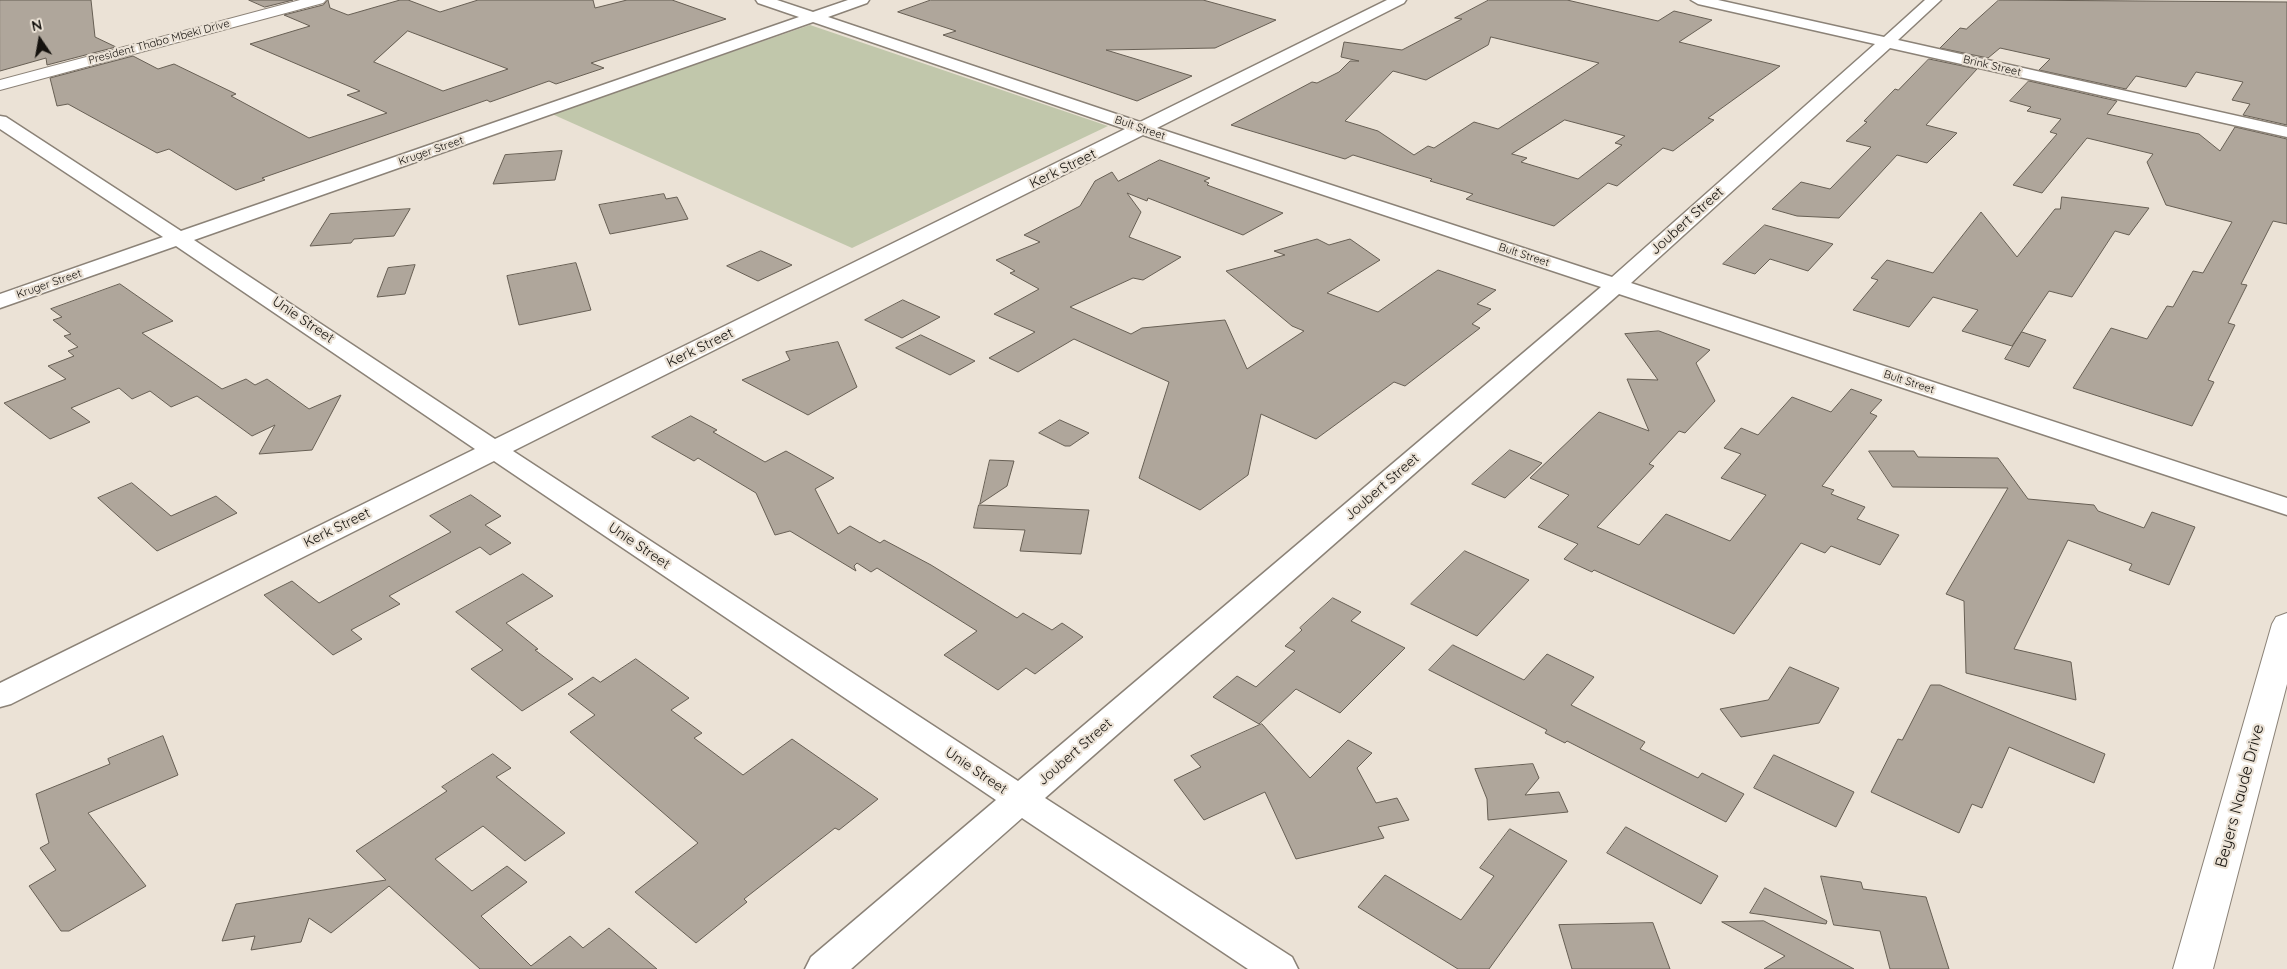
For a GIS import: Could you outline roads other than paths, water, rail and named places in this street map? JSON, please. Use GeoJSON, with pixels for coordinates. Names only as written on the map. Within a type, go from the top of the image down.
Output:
{"type":"FeatureCollection","features":[{"type":"Feature","properties":{"kind":"street","name":"President Thabo Mbeki Drive"},"geometry":{"type":"LineString","coordinates":[[0,85],[318,0]]}},
{"type":"Feature","properties":{"kind":"street","name":"Bult Street"},"geometry":{"type":"LineString","coordinates":[[763,0],[1143,129],[2287,507]]}},
{"type":"Feature","properties":{"kind":"street","name":"Kruger Street"},"geometry":{"type":"LineString","coordinates":[[0,300],[862,0]]}},
{"type":"Feature","properties":{"kind":"street","name":"Kerk Street"},"geometry":{"type":"LineString","coordinates":[[0,696],[1399,0]]}},
{"type":"Feature","properties":{"kind":"street","name":"Brink Street"},"geometry":{"type":"LineString","coordinates":[[1698,0],[2287,132]]}},
{"type":"Feature","properties":{"kind":"street","name":"Joubert Street"},"geometry":{"type":"LineString","coordinates":[[824,969],[1615,286],[1934,0]]}},
{"type":"Feature","properties":{"kind":"street","name":"Unie Street"},"geometry":{"type":"LineString","coordinates":[[0,121],[180,238],[494,450],[1020,800],[1279,969]]}},
{"type":"Feature","properties":{"kind":"street","name":"Beyers Naude Drive"},"geometry":{"type":"LineString","coordinates":[[2193,969],[2287,624]]}}]}
